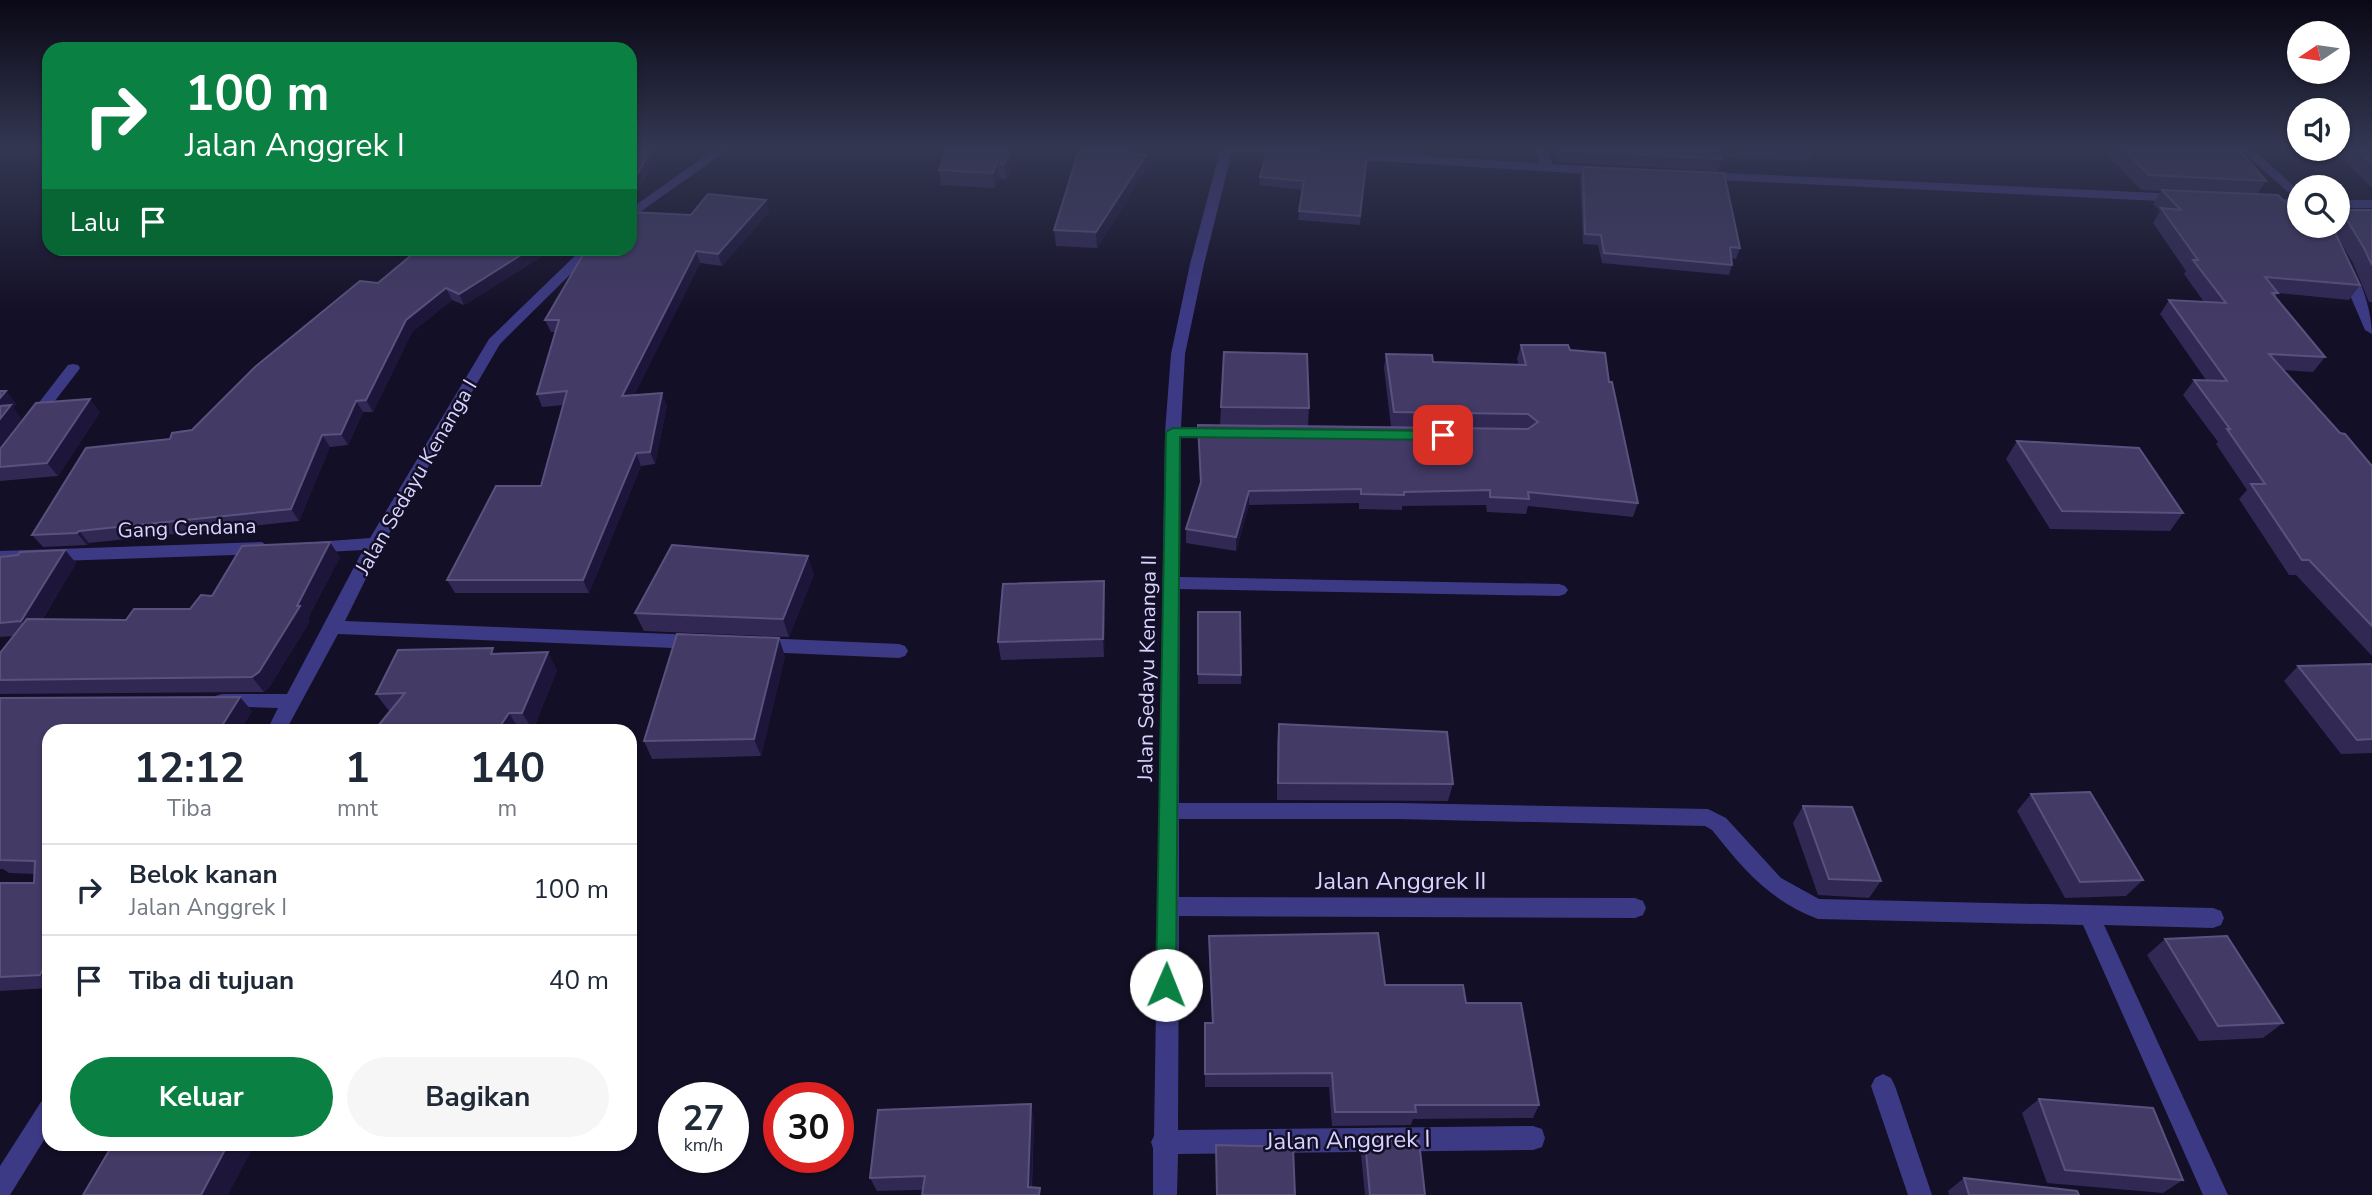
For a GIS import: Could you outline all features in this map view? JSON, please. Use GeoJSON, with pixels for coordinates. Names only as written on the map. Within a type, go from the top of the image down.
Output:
{"type":"FeatureCollection","features":[{"type":"Feature","properties":{"kind":"street","name":"Jalan Sedayu Kenanga II"},"geometry":{"type":"LineString","coordinates":[[1164,1195],[1173,432],[1178,354],[1209,203]]}},
{"type":"Feature","properties":{"kind":"street"},"geometry":{"type":"LineString","coordinates":[[2350,204],[2372,204]]}},
{"type":"Feature","properties":{"kind":"street","name":"Jalan Sedayu Kenanga I"},"geometry":{"type":"LineString","coordinates":[[279,724],[375,544],[494,342],[584,256]]}},
{"type":"Feature","properties":{"kind":"street"},"geometry":{"type":"LineString","coordinates":[[2341,260],[2372,330]]}},
{"type":"Feature","properties":{"kind":"street"},"geometry":{"type":"LineString","coordinates":[[22,433],[73,368]]}},
{"type":"Feature","properties":{"kind":"street"},"geometry":{"type":"LineString","coordinates":[[1173,432],[1240,433]]}},
{"type":"Feature","properties":{"kind":"street","name":"Gang Cendana"},"geometry":{"type":"LineString","coordinates":[[0,558],[375,544]]}},
{"type":"Feature","properties":{"kind":"street"},"geometry":{"type":"LineString","coordinates":[[1171,583],[1559,590]]}},
{"type":"Feature","properties":{"kind":"street"},"geometry":{"type":"LineString","coordinates":[[333,627],[719,643]]}},
{"type":"Feature","properties":{"kind":"street"},"geometry":{"type":"LineString","coordinates":[[747,644],[899,651]]}},
{"type":"Feature","properties":{"kind":"street"},"geometry":{"type":"LineString","coordinates":[[209,702],[292,701]]}},
{"type":"Feature","properties":{"kind":"street"},"geometry":{"type":"LineString","coordinates":[[1169,811],[1398,811],[1708,817],[1719,824],[1773,887],[1818,909],[2090,918],[2213,918]]}},
{"type":"Feature","properties":{"kind":"street","name":"Jalan Anggrek II"},"geometry":{"type":"LineString","coordinates":[[1168,906],[1635,908]]}},
{"type":"Feature","properties":{"kind":"street"},"geometry":{"type":"LineString","coordinates":[[2090,918],[2216,1195]]}},
{"type":"Feature","properties":{"kind":"street"},"geometry":{"type":"LineString","coordinates":[[1883,1086],[1920,1195]]}},
{"type":"Feature","properties":{"kind":"street"},"geometry":{"type":"LineString","coordinates":[[0,1189],[42,1121]]}},
{"type":"Feature","properties":{"kind":"street","name":"Jalan Anggrek I"},"geometry":{"type":"LineString","coordinates":[[1163,1142],[1533,1138]]}},
{"type":"Feature","properties":{"kind":"building"},"geometry":{"type":"Polygon","coordinates":[[[701,203],[764,203],[718,254],[696,251],[622,396],[662,393],[650,452],[636,453],[583,580],[447,580],[496,486],[541,486],[567,391],[537,394],[559,320],[545,320],[582,256],[637,256],[637,212],[691,215],[701,203]]]}},
{"type":"Feature","properties":{"kind":"building"},"geometry":{"type":"Polygon","coordinates":[[[1063,203],[1115,203],[1096,232],[1054,230],[1063,203]]]}},
{"type":"Feature","properties":{"kind":"building"},"geometry":{"type":"Polygon","coordinates":[[[1300,203],[1362,203],[1360,216],[1299,211],[1300,203]]]}},
{"type":"Feature","properties":{"kind":"building"},"geometry":{"type":"Polygon","coordinates":[[[1584,203],[1730,203],[1740,248],[1730,247],[1732,265],[1604,253],[1601,235],[1585,234],[1584,203]]]}},
{"type":"Feature","properties":{"kind":"building"},"geometry":{"type":"Polygon","coordinates":[[[2174,203],[2286,203],[2287,238],[2338,238],[2360,285],[2265,277],[2278,293],[2272,293],[2325,357],[2269,354],[2372,466],[2372,626],[2309,560],[2302,560],[2251,484],[2265,484],[2227,429],[2230,429],[2194,380],[2227,381],[2169,300],[2226,303],[2193,260],[2198,260],[2161,208],[2181,210],[2174,203]]]}},
{"type":"Feature","properties":{"kind":"building"},"geometry":{"type":"Polygon","coordinates":[[[2350,210],[2372,210],[2372,265],[2350,225],[2350,210]]]}},
{"type":"Feature","properties":{"kind":"building"},"geometry":{"type":"Polygon","coordinates":[[[410,256],[519,256],[459,294],[446,288],[406,320],[366,400],[356,401],[341,434],[322,435],[291,509],[77,533],[32,535],[86,448],[170,439],[172,433],[192,430],[255,367],[360,281],[378,283],[410,256]]]}},
{"type":"Feature","properties":{"kind":"building"},"geometry":{"type":"Polygon","coordinates":[[[1521,345],[1568,345],[1570,350],[1605,353],[1609,382],[1612,382],[1638,503],[1528,492],[1529,499],[1490,497],[1490,490],[1404,492],[1404,495],[1361,494],[1361,489],[1249,491],[1236,537],[1186,529],[1201,482],[1198,425],[1528,429],[1538,422],[1528,414],[1394,412],[1386,354],[1432,355],[1433,362],[1526,365],[1521,345]]]}},
{"type":"Feature","properties":{"kind":"building"},"geometry":{"type":"Polygon","coordinates":[[[1224,352],[1307,354],[1309,408],[1221,407],[1224,352]]]}},
{"type":"Feature","properties":{"kind":"building"},"geometry":{"type":"Polygon","coordinates":[[[90,399],[47,463],[0,467],[0,449],[36,403],[90,399]]]}},
{"type":"Feature","properties":{"kind":"building"},"geometry":{"type":"Polygon","coordinates":[[[11,405],[0,419],[0,406],[11,405]]]}},
{"type":"Feature","properties":{"kind":"building"},"geometry":{"type":"Polygon","coordinates":[[[2017,441],[2139,448],[2183,513],[2062,511],[2017,441]]]}},
{"type":"Feature","properties":{"kind":"building"},"geometry":{"type":"Polygon","coordinates":[[[330,542],[297,606],[300,606],[259,672],[252,677],[0,680],[0,653],[27,619],[126,620],[134,609],[190,609],[201,595],[212,596],[242,546],[330,542]]]}},
{"type":"Feature","properties":{"kind":"building"},"geometry":{"type":"Polygon","coordinates":[[[672,545],[808,556],[783,619],[635,613],[672,545]]]}},
{"type":"Feature","properties":{"kind":"building"},"geometry":{"type":"Polygon","coordinates":[[[65,550],[21,621],[0,623],[0,557],[18,555],[20,552],[65,550]]]}},
{"type":"Feature","properties":{"kind":"building"},"geometry":{"type":"Polygon","coordinates":[[[1104,581],[1103,639],[998,642],[1003,584],[1104,581]]]}},
{"type":"Feature","properties":{"kind":"building"},"geometry":{"type":"Polygon","coordinates":[[[1198,612],[1240,612],[1241,675],[1198,674],[1198,612]]]}},
{"type":"Feature","properties":{"kind":"building"},"geometry":{"type":"Polygon","coordinates":[[[677,634],[779,638],[754,739],[644,741],[677,634]]]}},
{"type":"Feature","properties":{"kind":"building"},"geometry":{"type":"Polygon","coordinates":[[[493,648],[491,654],[548,652],[522,713],[509,713],[501,724],[380,724],[405,693],[376,694],[398,650],[493,648]]]}},
{"type":"Feature","properties":{"kind":"building"},"geometry":{"type":"Polygon","coordinates":[[[2372,664],[2372,739],[2357,740],[2298,666],[2372,664]]]}},
{"type":"Feature","properties":{"kind":"building"},"geometry":{"type":"Polygon","coordinates":[[[240,697],[223,724],[42,724],[40,975],[0,977],[0,883],[34,883],[35,861],[0,860],[0,698],[240,697]]]}},
{"type":"Feature","properties":{"kind":"building"},"geometry":{"type":"Polygon","coordinates":[[[1279,724],[1447,732],[1453,784],[1278,783],[1279,724]]]}},
{"type":"Feature","properties":{"kind":"building"},"geometry":{"type":"Polygon","coordinates":[[[2090,792],[2143,880],[2080,882],[2031,794],[2090,792]]]}},
{"type":"Feature","properties":{"kind":"building"},"geometry":{"type":"Polygon","coordinates":[[[1803,806],[1852,807],[1881,881],[1829,879],[1803,806]]]}},
{"type":"Feature","properties":{"kind":"building"},"geometry":{"type":"Polygon","coordinates":[[[1378,933],[1385,985],[1463,985],[1466,1003],[1521,1003],[1539,1105],[1415,1105],[1416,1112],[1335,1112],[1332,1073],[1205,1074],[1205,1023],[1213,1023],[1209,936],[1378,933]]]}},
{"type":"Feature","properties":{"kind":"building"},"geometry":{"type":"Polygon","coordinates":[[[2227,936],[2283,1023],[2218,1026],[2165,939],[2227,936]]]}},
{"type":"Feature","properties":{"kind":"building"},"geometry":{"type":"Polygon","coordinates":[[[2039,1099],[2153,1108],[2183,1180],[2065,1170],[2039,1099]]]}},
{"type":"Feature","properties":{"kind":"building"},"geometry":{"type":"Polygon","coordinates":[[[1031,1104],[1028,1187],[1040,1188],[1039,1195],[922,1195],[925,1176],[870,1178],[878,1110],[1031,1104]]]}},
{"type":"Feature","properties":{"kind":"building"},"geometry":{"type":"Polygon","coordinates":[[[1365,1141],[1419,1141],[1425,1195],[1370,1195],[1365,1141]]]}},
{"type":"Feature","properties":{"kind":"building"},"geometry":{"type":"Polygon","coordinates":[[[1216,1145],[1293,1147],[1295,1195],[1217,1195],[1216,1145]]]}},
{"type":"Feature","properties":{"kind":"building"},"geometry":{"type":"Polygon","coordinates":[[[109,1151],[224,1151],[201,1195],[83,1195],[109,1151]]]}},
{"type":"Feature","properties":{"kind":"building"},"geometry":{"type":"Polygon","coordinates":[[[1964,1178],[2077,1191],[2079,1195],[1969,1195],[1964,1178]]]}},
{"type":"Feature","properties":{"kind":"route"},"geometry":{"type":"LineString","coordinates":[[1166,985],[1173,432],[1443,435]]}}]}
